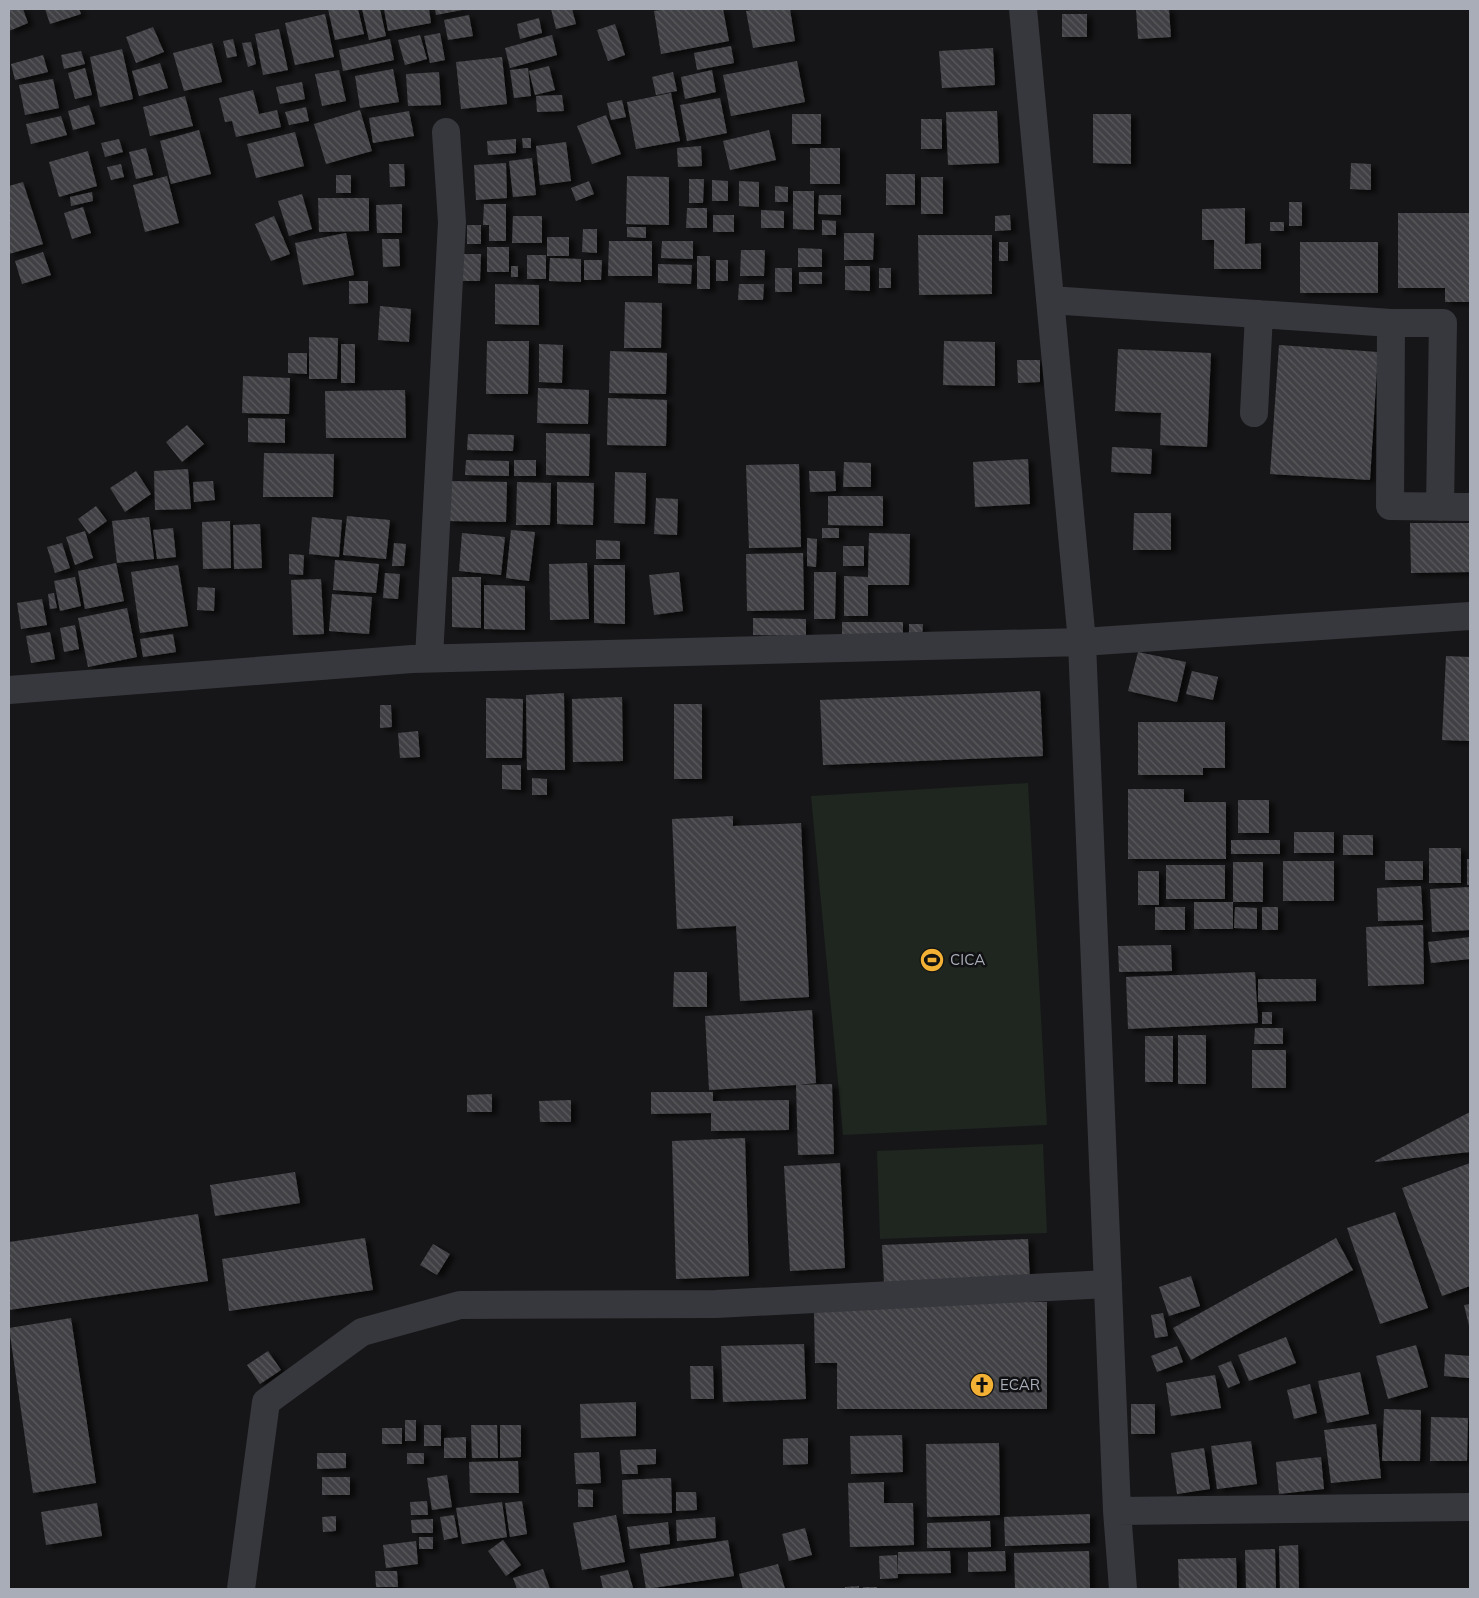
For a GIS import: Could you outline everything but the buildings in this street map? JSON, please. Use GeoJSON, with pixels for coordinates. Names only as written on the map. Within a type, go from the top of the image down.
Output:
{"type":"FeatureCollection","features":[{"type":"Feature","properties":{"kind":"street"},"geometry":{"type":"LineString","coordinates":[[1023,9],[1082,642],[1108,1284],[1123,1589]]}},
{"type":"Feature","properties":{"kind":"street"},"geometry":{"type":"LineString","coordinates":[[429,658],[452,222],[446,132]]}},
{"type":"Feature","properties":{"kind":"street"},"geometry":{"type":"LineString","coordinates":[[1050,300],[1391,323],[1443,323],[1440,507]]}},
{"type":"Feature","properties":{"kind":"street"},"geometry":{"type":"LineString","coordinates":[[1254,413],[1259,314]]}},
{"type":"Feature","properties":{"kind":"street"},"geometry":{"type":"LineString","coordinates":[[1391,323],[1390,506],[1470,507]]}},
{"type":"Feature","properties":{"kind":"street"},"geometry":{"type":"LineString","coordinates":[[9,690],[429,658],[1082,642],[1470,616]]}},
{"type":"Feature","properties":{"kind":"street"},"geometry":{"type":"LineString","coordinates":[[241,1589],[266,1402],[362,1332],[460,1305],[716,1304],[1108,1284]]}},
{"type":"Feature","properties":{"kind":"street"},"geometry":{"type":"LineString","coordinates":[[1118,1511],[1470,1508]]}},
{"type":"Feature","properties":{"kind":"shaded area","name":"CICA"},"geometry":{"type":"Polygon","coordinates":[[[1028,783],[1047,1125],[843,1135],[811,796],[1028,783]]]}},
{"type":"Feature","properties":{"kind":"shaded area"},"geometry":{"type":"Polygon","coordinates":[[[1043,1144],[1047,1233],[880,1239],[877,1151],[1043,1144]]]}},
{"type":"Feature","properties":{"kind":"place","name":"CICA"},"geometry":{"type":"Point","coordinates":[932,960]}},
{"type":"Feature","properties":{"kind":"place","name":"ECAR"},"geometry":{"type":"Point","coordinates":[982,1385]}}]}
